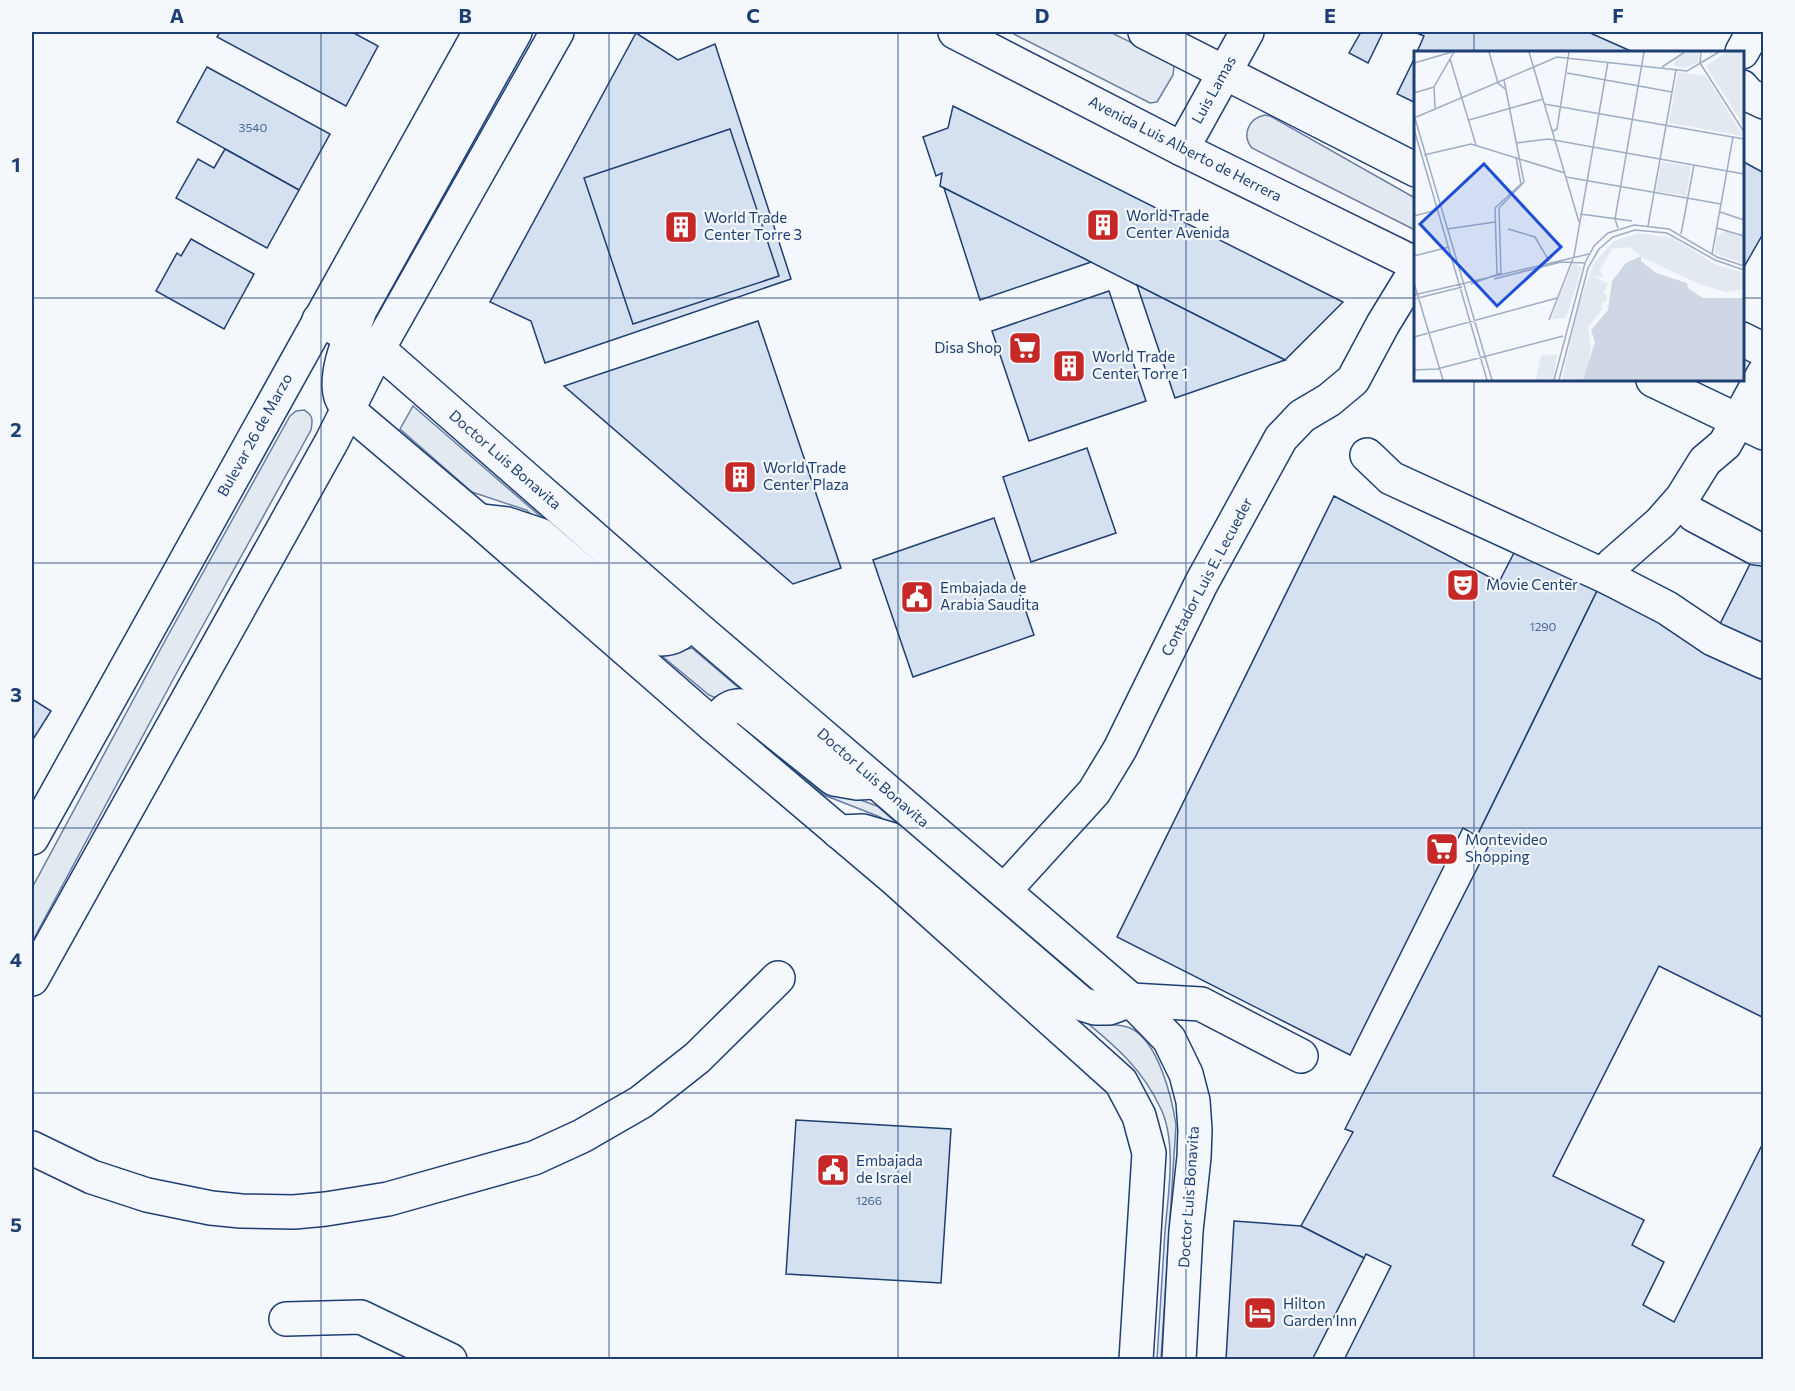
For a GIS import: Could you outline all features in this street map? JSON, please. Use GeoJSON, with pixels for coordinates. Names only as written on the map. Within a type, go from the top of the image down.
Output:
{"type":"FeatureCollection","features":[{"type":"Feature","properties":{"kind":"street","name":"Bulevar 26 de Marzo"},"geometry":{"type":"LineString","coordinates":[[32,838],[480,32]]}},
{"type":"Feature","properties":{"kind":"street"},"geometry":{"type":"LineString","coordinates":[[364,343],[360,310],[515,32]]}},
{"type":"Feature","properties":{"kind":"street"},"geometry":{"type":"LineString","coordinates":[[32,979],[348,410],[364,343],[557,32]]}},
{"type":"Feature","properties":{"kind":"street","name":"Avenida Luis Alberto de Herrera"},"geometry":{"type":"LineString","coordinates":[[955,32],[1182,149],[1414,263]]}},
{"type":"Feature","properties":{"kind":"street"},"geometry":{"type":"LineString","coordinates":[[1145,32],[1414,169]]}},
{"type":"Feature","properties":{"kind":"street","name":"Luis Lamas"},"geometry":{"type":"LineString","coordinates":[[1182,149],[1247,32]]}},
{"type":"Feature","properties":{"kind":"street"},"geometry":{"type":"LineString","coordinates":[[1743,51],[1753,32]]}},
{"type":"Feature","properties":{"kind":"street"},"geometry":{"type":"LineString","coordinates":[[1744,88],[1749,95],[1764,102]]}},
{"type":"Feature","properties":{"kind":"street","name":"Contador Luis E. Lecueder"},"geometry":{"type":"LineString","coordinates":[[1004,891],[1094,792],[1120,749],[1201,585],[1281,438],[1302,416],[1329,400],[1353,380],[1414,273]]}},
{"type":"Feature","properties":{"kind":"street","name":"Doctor Luis Bonavita"},"geometry":{"type":"LineString","coordinates":[[319,320],[364,343],[1131,1000],[1169,1039],[1186,1074],[1193,1101],[1195,1130],[1186,1231],[1179,1359]]}},
{"type":"Feature","properties":{"kind":"street"},"geometry":{"type":"LineString","coordinates":[[1744,340],[1764,350]]}},
{"type":"Feature","properties":{"kind":"street"},"geometry":{"type":"LineString","coordinates":[[1608,578],[1639,562],[1666,542],[1694,515],[1742,432],[1764,373]]}},
{"type":"Feature","properties":{"kind":"street"},"geometry":{"type":"LineString","coordinates":[[1655,381],[1742,432]]}},
{"type":"Feature","properties":{"kind":"street"},"geometry":{"type":"LineString","coordinates":[[348,410],[896,880],[1121,1082],[1139,1116],[1149,1154],[1136,1359]]}},
{"type":"Feature","properties":{"kind":"street"},"geometry":{"type":"LineString","coordinates":[[1608,578],[1612,565],[1660,523],[1682,498],[1705,461],[1742,432]]}},
{"type":"Feature","properties":{"kind":"street"},"geometry":{"type":"LineString","coordinates":[[1367,455],[1391,478],[1608,578],[1667,608],[1713,639],[1764,662]]}},
{"type":"Feature","properties":{"kind":"street"},"geometry":{"type":"LineString","coordinates":[[1694,515],[1756,548],[1764,549]]}},
{"type":"Feature","properties":{"kind":"street"},"geometry":{"type":"LineString","coordinates":[[479,521],[507,524],[540,534],[661,639],[677,636],[691,623]]}},
{"type":"Feature","properties":{"kind":"street"},"geometry":{"type":"LineString","coordinates":[[713,725],[728,708],[735,705],[743,706],[834,779],[857,783],[876,782]]}},
{"type":"Feature","properties":{"kind":"street"},"geometry":{"type":"LineString","coordinates":[[839,832],[863,831],[890,839],[1082,1004],[1095,1008],[1109,1008],[1131,1000],[1202,1004],[1301,1056]]}},
{"type":"Feature","properties":{"kind":"street"},"geometry":{"type":"LineString","coordinates":[[32,1148],[92,1177],[147,1195],[211,1208],[294,1212],[388,1199],[534,1158],[592,1130],[641,1102],[687,1065],[778,978]]}},
{"type":"Feature","properties":{"kind":"street"},"geometry":{"type":"LineString","coordinates":[[286,1319],[361,1317],[450,1359]]}},
{"type":"Feature","properties":{"kind":"shaded area"},"geometry":{"type":"Polygon","coordinates":[[[1010,32],[1110,32],[1169,61],[1174,66],[1173,75],[1157,102],[1150,103],[1010,32]]]}},
{"type":"Feature","properties":{"kind":"shaded area"},"geometry":{"type":"Polygon","coordinates":[[[1270,116],[1414,197],[1414,229],[1252,148],[1247,138],[1248,128],[1259,117],[1270,116]]]}},
{"type":"Feature","properties":{"kind":"shaded area"},"geometry":{"type":"Polygon","coordinates":[[[413,406],[659,619],[656,622],[526,510],[472,492],[400,429],[413,406]]]}},
{"type":"Feature","properties":{"kind":"shaded area"},"geometry":{"type":"Polygon","coordinates":[[[304,410],[312,418],[311,430],[32,942],[32,888],[166,639],[290,416],[296,411],[304,410]]]}},
{"type":"Feature","properties":{"kind":"shaded area"},"geometry":{"type":"Polygon","coordinates":[[[650,646],[680,651],[692,648],[747,695],[716,698],[709,695],[650,646]]]}},
{"type":"Feature","properties":{"kind":"shaded area"},"geometry":{"type":"Polygon","coordinates":[[[742,725],[828,788],[877,806],[1080,983],[1076,986],[880,817],[824,795],[742,725]]]}},
{"type":"Feature","properties":{"kind":"shaded area"},"geometry":{"type":"Polygon","coordinates":[[[1073,1011],[1090,1021],[1125,1026],[1140,1035],[1156,1057],[1171,1100],[1176,1125],[1161,1359],[1157,1359],[1170,1169],[1166,1123],[1153,1093],[1134,1066],[1073,1011]]]}},
{"type":"Feature","properties":{"kind":"building"},"geometry":{"type":"Polygon","coordinates":[[[220,32],[352,32],[378,46],[346,106],[217,37],[220,32]]]}},
{"type":"Feature","properties":{"kind":"building"},"geometry":{"type":"Polygon","coordinates":[[[1361,32],[1383,32],[1368,63],[1349,53],[1361,32]]]}},
{"type":"Feature","properties":{"kind":"building"},"geometry":{"type":"Polygon","coordinates":[[[1414,32],[1588,32],[1631,51],[1417,51],[1424,36],[1414,32]]]}},
{"type":"Feature","properties":{"kind":"building"},"geometry":{"type":"Polygon","coordinates":[[[636,33],[678,60],[715,44],[791,279],[545,363],[531,321],[490,302],[636,33]]]}},
{"type":"Feature","properties":{"kind":"building"},"geometry":{"type":"Polygon","coordinates":[[[1414,59],[1414,102],[1397,94],[1414,59]]]}},
{"type":"Feature","properties":{"kind":"building"},"geometry":{"type":"Polygon","coordinates":[[[207,67],[330,134],[299,190],[177,122],[207,67]]]}},
{"type":"Feature","properties":{"kind":"building","name":"World Trade Center Avenida"},"geometry":{"type":"Polygon","coordinates":[[[953,106],[1343,302],[1285,360],[940,186],[942,173],[936,176],[923,137],[948,128],[953,106]]]}},
{"type":"Feature","properties":{"kind":"building","name":"World Trade Center Torre 3"},"geometry":{"type":"Polygon","coordinates":[[[730,129],[779,276],[633,324],[584,178],[730,129]]]}},
{"type":"Feature","properties":{"kind":"building"},"geometry":{"type":"Polygon","coordinates":[[[225,149],[299,190],[267,248],[176,198],[198,159],[214,168],[225,149]]]}},
{"type":"Feature","properties":{"kind":"building"},"geometry":{"type":"Polygon","coordinates":[[[1744,162],[1764,173],[1764,232],[1744,267],[1744,162]]]}},
{"type":"Feature","properties":{"kind":"building"},"geometry":{"type":"Polygon","coordinates":[[[944,188],[1091,262],[980,300],[944,188]]]}},
{"type":"Feature","properties":{"kind":"building"},"geometry":{"type":"Polygon","coordinates":[[[191,239],[254,274],[224,329],[156,291],[177,253],[181,256],[191,239]]]}},
{"type":"Feature","properties":{"kind":"building"},"geometry":{"type":"Polygon","coordinates":[[[1137,285],[1285,360],[1175,398],[1137,285]]]}},
{"type":"Feature","properties":{"kind":"building","name":"World Trade Center Torre 1"},"geometry":{"type":"Polygon","coordinates":[[[1109,291],[1146,401],[1029,441],[992,331],[1109,291]]]}},
{"type":"Feature","properties":{"kind":"building","name":"World Trade Center Plaza"},"geometry":{"type":"Polygon","coordinates":[[[758,321],[841,568],[793,584],[564,386],[758,321]]]}},
{"type":"Feature","properties":{"kind":"building"},"geometry":{"type":"Polygon","coordinates":[[[1087,448],[1116,533],[1031,562],[1003,477],[1087,448]]]}},
{"type":"Feature","properties":{"kind":"building"},"geometry":{"type":"Polygon","coordinates":[[[1334,496],[1499,582],[1517,547],[1599,587],[1477,836],[1463,828],[1350,1055],[1117,937],[1334,496]]]}},
{"type":"Feature","properties":{"kind":"building"},"geometry":{"type":"Polygon","coordinates":[[[994,518],[1034,635],[913,677],[873,560],[994,518]]]}},
{"type":"Feature","properties":{"kind":"building"},"geometry":{"type":"Polygon","coordinates":[[[1753,558],[1764,564],[1764,657],[1715,634],[1753,558]]]}},
{"type":"Feature","properties":{"kind":"building"},"geometry":{"type":"Polygon","coordinates":[[[1599,587],[1764,668],[1764,1018],[1659,966],[1553,1176],[1644,1220],[1632,1245],[1664,1262],[1643,1305],[1674,1322],[1764,1141],[1764,1360],[1344,1360],[1391,1266],[1366,1254],[1364,1258],[1301,1226],[1353,1132],[1345,1129],[1490,843],[1477,836],[1599,587]]]}},
{"type":"Feature","properties":{"kind":"building"},"geometry":{"type":"Polygon","coordinates":[[[32,699],[51,711],[32,741],[32,699]]]}},
{"type":"Feature","properties":{"kind":"building"},"geometry":{"type":"Polygon","coordinates":[[[796,1120],[951,1129],[941,1283],[786,1274],[796,1120]]]}},
{"type":"Feature","properties":{"kind":"building"},"geometry":{"type":"Polygon","coordinates":[[[1234,1221],[1301,1226],[1364,1258],[1312,1360],[1226,1360],[1234,1221]]]}},
{"type":"Feature","properties":{"kind":"place","name":"World Trade Center Avenida"},"geometry":{"type":"Point","coordinates":[1103,225]}},
{"type":"Feature","properties":{"kind":"place","name":"World Trade Center Torre 3"},"geometry":{"type":"Point","coordinates":[681,227]}},
{"type":"Feature","properties":{"kind":"place","name":"Disa Shop"},"geometry":{"type":"Point","coordinates":[1025,348]}},
{"type":"Feature","properties":{"kind":"place","name":"World Trade Center Torre 1"},"geometry":{"type":"Point","coordinates":[1069,366]}},
{"type":"Feature","properties":{"kind":"place","name":"World Trade Center Plaza"},"geometry":{"type":"Point","coordinates":[740,477]}},
{"type":"Feature","properties":{"kind":"place","name":"Movie Center"},"geometry":{"type":"Point","coordinates":[1463,585]}},
{"type":"Feature","properties":{"kind":"place","name":"Embajada de Arabia Saudita"},"geometry":{"type":"Point","coordinates":[917,597]}},
{"type":"Feature","properties":{"kind":"place","name":"Montevideo Shopping"},"geometry":{"type":"Point","coordinates":[1442,849]}},
{"type":"Feature","properties":{"kind":"place","name":"Embajada de Israel"},"geometry":{"type":"Point","coordinates":[833,1170]}},
{"type":"Feature","properties":{"kind":"place","name":"Hilton Garden Inn"},"geometry":{"type":"Point","coordinates":[1260,1313]}}]}
